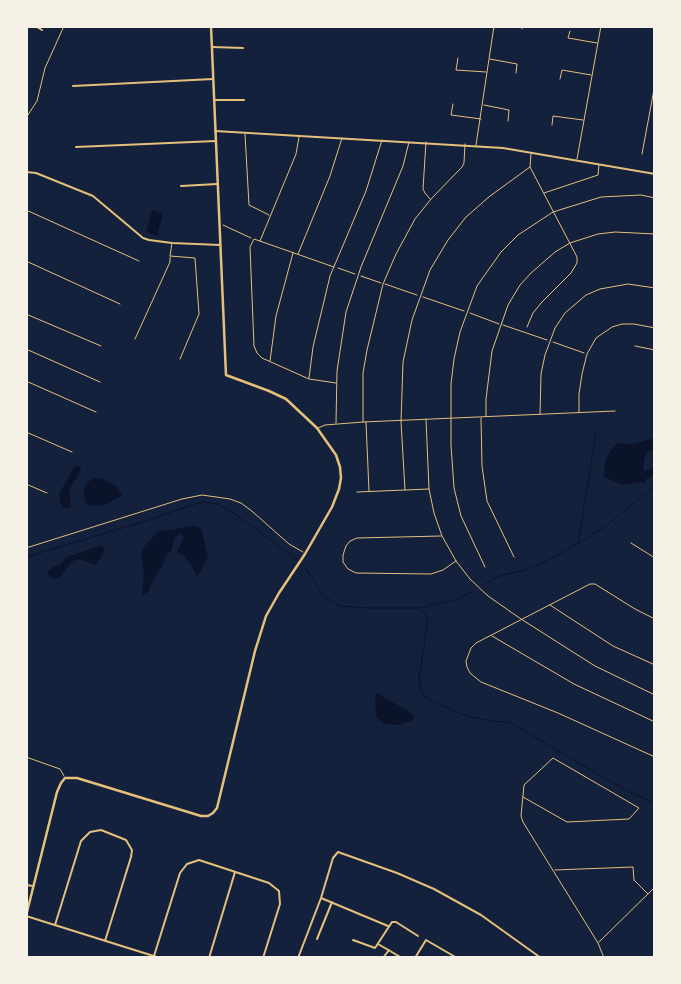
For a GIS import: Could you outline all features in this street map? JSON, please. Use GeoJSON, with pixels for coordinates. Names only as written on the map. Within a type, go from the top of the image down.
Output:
{"type":"FeatureCollection","features":[{"type":"Feature","properties":{"kind":"street"},"geometry":{"type":"LineString","coordinates":[[36,26],[42,30]]}},
{"type":"Feature","properties":{"kind":"street"},"geometry":{"type":"LineString","coordinates":[[160,958],[26,916],[57,792],[65,778],[77,778],[201,816],[213,814],[219,804],[261,630],[271,605],[305,554],[332,507],[341,478],[336,455],[317,428],[286,399],[226,375],[211,26]]}},
{"type":"Feature","properties":{"kind":"street"},"geometry":{"type":"LineString","coordinates":[[212,47],[242,48]]}},
{"type":"Feature","properties":{"kind":"street"},"geometry":{"type":"LineString","coordinates":[[73,86],[213,79]]}},
{"type":"Feature","properties":{"kind":"street"},"geometry":{"type":"LineString","coordinates":[[214,100],[244,100]]}},
{"type":"Feature","properties":{"kind":"street"},"geometry":{"type":"LineString","coordinates":[[215,131],[465,144],[503,148],[655,174]]}},
{"type":"Feature","properties":{"kind":"street"},"geometry":{"type":"LineString","coordinates":[[76,147],[216,141]]}},
{"type":"Feature","properties":{"kind":"street"},"geometry":{"type":"LineString","coordinates":[[26,172],[36,173],[92,196],[143,238],[172,243],[220,245]]}},
{"type":"Feature","properties":{"kind":"street"},"geometry":{"type":"LineString","coordinates":[[181,186],[218,184]]}},
{"type":"Feature","properties":{"kind":"street"},"geometry":{"type":"LineString","coordinates":[[55,925],[81,841],[90,832],[101,830],[126,840],[132,850],[105,941]]}},
{"type":"Feature","properties":{"kind":"street"},"geometry":{"type":"LineString","coordinates":[[298,958],[321,898],[332,858],[338,852],[397,873],[434,890],[481,915],[541,958]]}},
{"type":"Feature","properties":{"kind":"street"},"geometry":{"type":"LineString","coordinates":[[154,956],[183,867],[199,860],[269,883],[279,891],[280,904],[263,958]]}},
{"type":"Feature","properties":{"kind":"street"},"geometry":{"type":"LineString","coordinates":[[209,958],[235,872]]}},
{"type":"Feature","properties":{"kind":"street"},"geometry":{"type":"LineString","coordinates":[[26,885],[34,886]]}},
{"type":"Feature","properties":{"kind":"street"},"geometry":{"type":"LineString","coordinates":[[321,898],[388,926]]}},
{"type":"Feature","properties":{"kind":"street"},"geometry":{"type":"LineString","coordinates":[[317,939],[332,902]]}},
{"type":"Feature","properties":{"kind":"street"},"geometry":{"type":"LineString","coordinates":[[353,940],[375,948],[392,922],[396,922],[418,936]]}},
{"type":"Feature","properties":{"kind":"street"},"geometry":{"type":"LineString","coordinates":[[415,958],[426,940],[457,958]]}},
{"type":"Feature","properties":{"kind":"street"},"geometry":{"type":"LineString","coordinates":[[378,944],[402,958]]}},
{"type":"Feature","properties":{"kind":"street"},"geometry":{"type":"LineString","coordinates":[[383,958],[389,950]]}},
{"type":"Feature","properties":{"kind":"lane"},"geometry":{"type":"LineString","coordinates":[[476,146],[494,27],[485,26]]}},
{"type":"Feature","properties":{"kind":"lane"},"geometry":{"type":"LineString","coordinates":[[576,160],[600,26]]}},
{"type":"Feature","properties":{"kind":"lane"},"geometry":{"type":"LineString","coordinates":[[570,31],[568,38],[597,44]]}},
{"type":"Feature","properties":{"kind":"lane"},"geometry":{"type":"LineString","coordinates":[[458,58],[456,70],[488,72]]}},
{"type":"Feature","properties":{"kind":"lane"},"geometry":{"type":"LineString","coordinates":[[490,59],[517,64],[516,72]]}},
{"type":"Feature","properties":{"kind":"lane"},"geometry":{"type":"LineString","coordinates":[[560,79],[562,70],[592,75]]}},
{"type":"Feature","properties":{"kind":"lane"},"geometry":{"type":"LineString","coordinates":[[642,154],[655,84]]}},
{"type":"Feature","properties":{"kind":"lane"},"geometry":{"type":"LineString","coordinates":[[453,104],[451,115],[481,119]]}},
{"type":"Feature","properties":{"kind":"lane"},"geometry":{"type":"LineString","coordinates":[[483,105],[509,110],[508,121]]}},
{"type":"Feature","properties":{"kind":"lane"},"geometry":{"type":"LineString","coordinates":[[552,125],[553,116],[584,120]]}},
{"type":"Feature","properties":{"kind":"lane"},"geometry":{"type":"LineString","coordinates":[[245,132],[249,205],[270,215]]}},
{"type":"Feature","properties":{"kind":"lane"},"geometry":{"type":"LineString","coordinates":[[260,241],[296,154],[300,136]]}},
{"type":"Feature","properties":{"kind":"lane"},"geometry":{"type":"LineString","coordinates":[[298,254],[330,176],[342,138]]}},
{"type":"Feature","properties":{"kind":"lane"},"geometry":{"type":"LineString","coordinates":[[309,379],[313,347],[330,276],[366,191],[382,140]]}},
{"type":"Feature","properties":{"kind":"lane"},"geometry":{"type":"LineString","coordinates":[[336,424],[337,371],[346,312],[361,267],[403,166],[409,142]]}},
{"type":"Feature","properties":{"kind":"lane"},"geometry":{"type":"LineString","coordinates":[[426,142],[423,189],[431,199]]}},
{"type":"Feature","properties":{"kind":"lane"},"geometry":{"type":"LineString","coordinates":[[369,491],[363,373],[366,350],[384,284],[415,219],[431,199],[462,167],[465,144]]}},
{"type":"Feature","properties":{"kind":"lane"},"geometry":{"type":"LineString","coordinates":[[527,327],[542,302],[574,267],[577,257],[530,167],[531,153]]}},
{"type":"Feature","properties":{"kind":"lane"},"geometry":{"type":"LineString","coordinates":[[544,193],[598,175],[599,164]]}},
{"type":"Feature","properties":{"kind":"lane"},"geometry":{"type":"LineString","coordinates":[[405,490],[402,422],[404,362],[412,320],[430,270],[448,240],[466,217],[490,196],[530,167]]}},
{"type":"Feature","properties":{"kind":"lane"},"geometry":{"type":"LineString","coordinates":[[485,567],[457,504],[453,479],[451,418],[451,384],[454,359],[460,332],[477,286],[500,252],[518,235],[554,212],[601,197],[642,195],[655,198]]}},
{"type":"Feature","properties":{"kind":"lane"},"geometry":{"type":"LineString","coordinates":[[26,210],[139,260]]}},
{"type":"Feature","properties":{"kind":"lane"},"geometry":{"type":"LineString","coordinates":[[486,417],[486,400],[492,352],[508,305],[525,279],[542,263],[570,243],[598,234],[615,232],[653,234]]}},
{"type":"Feature","properties":{"kind":"lane"},"geometry":{"type":"LineString","coordinates":[[334,267],[254,239],[250,247],[254,346],[257,352],[262,358],[309,379],[336,383]]}},
{"type":"Feature","properties":{"kind":"lane"},"geometry":{"type":"LineString","coordinates":[[135,339],[170,262],[172,243]]}},
{"type":"Feature","properties":{"kind":"lane"},"geometry":{"type":"LineString","coordinates":[[270,362],[276,316],[293,253]]}},
{"type":"Feature","properties":{"kind":"lane"},"geometry":{"type":"LineString","coordinates":[[170,256],[196,258],[199,314],[180,359]]}},
{"type":"Feature","properties":{"kind":"lane"},"geometry":{"type":"LineString","coordinates":[[26,261],[120,304]]}},
{"type":"Feature","properties":{"kind":"lane"},"geometry":{"type":"LineString","coordinates":[[540,414],[541,374],[555,328],[565,313],[586,295],[600,289],[628,284],[655,288]]}},
{"type":"Feature","properties":{"kind":"lane"},"geometry":{"type":"LineString","coordinates":[[26,314],[101,346]]}},
{"type":"Feature","properties":{"kind":"lane"},"geometry":{"type":"LineString","coordinates":[[579,412],[579,394],[588,354],[596,338],[612,326],[622,324],[655,328]]}},
{"type":"Feature","properties":{"kind":"lane"},"geometry":{"type":"LineString","coordinates":[[635,346],[655,350]]}},
{"type":"Feature","properties":{"kind":"lane"},"geometry":{"type":"LineString","coordinates":[[26,349],[100,382]]}},
{"type":"Feature","properties":{"kind":"lane"},"geometry":{"type":"LineString","coordinates":[[26,381],[96,412]]}},
{"type":"Feature","properties":{"kind":"lane"},"geometry":{"type":"LineString","coordinates":[[317,428],[336,424],[364,422],[402,422],[426,419],[615,411]]}},
{"type":"Feature","properties":{"kind":"lane"},"geometry":{"type":"LineString","coordinates":[[480,418],[482,466],[487,502],[514,557]]}},
{"type":"Feature","properties":{"kind":"lane"},"geometry":{"type":"LineString","coordinates":[[426,419],[429,489],[434,513],[442,536],[456,561],[476,586],[502,608],[595,666],[655,695]]}},
{"type":"Feature","properties":{"kind":"lane"},"geometry":{"type":"LineString","coordinates":[[26,432],[72,452]]}},
{"type":"Feature","properties":{"kind":"lane"},"geometry":{"type":"LineString","coordinates":[[26,484],[46,493]]}},
{"type":"Feature","properties":{"kind":"lane"},"geometry":{"type":"LineString","coordinates":[[356,492],[429,489]]}},
{"type":"Feature","properties":{"kind":"lane"},"geometry":{"type":"LineString","coordinates":[[442,536],[357,538],[350,541],[346,546],[343,562],[348,569],[356,573],[431,574],[443,570],[456,561]]}},
{"type":"Feature","properties":{"kind":"lane"},"geometry":{"type":"LineString","coordinates":[[631,543],[654,557],[655,554]]}},
{"type":"Feature","properties":{"kind":"lane"},"geometry":{"type":"LineString","coordinates":[[655,619],[595,584],[590,584],[476,643],[468,654],[467,666],[474,677],[481,682],[558,713],[655,757]]}},
{"type":"Feature","properties":{"kind":"lane"},"geometry":{"type":"LineString","coordinates":[[550,605],[613,646],[655,665]]}},
{"type":"Feature","properties":{"kind":"lane"},"geometry":{"type":"LineString","coordinates":[[491,636],[574,684],[655,722]]}},
{"type":"Feature","properties":{"kind":"lane"},"geometry":{"type":"LineString","coordinates":[[26,758],[60,770],[65,778]]}},
{"type":"Feature","properties":{"kind":"lane"},"geometry":{"type":"LineString","coordinates":[[523,797],[567,822],[629,819],[639,808],[553,758],[526,781],[524,785],[521,816],[523,822],[598,943],[604,958]]}},
{"type":"Feature","properties":{"kind":"lane"},"geometry":{"type":"LineString","coordinates":[[554,870],[633,867],[634,880],[648,894]]}},
{"type":"Feature","properties":{"kind":"lane"},"geometry":{"type":"LineString","coordinates":[[598,943],[655,887]]}},
{"type":"Feature","properties":{"kind":"path"},"geometry":{"type":"LineString","coordinates":[[26,118],[37,101],[45,68],[64,26]]}},
{"type":"Feature","properties":{"kind":"path"},"geometry":{"type":"LineString","coordinates":[[219,224],[254,239]]}},
{"type":"Feature","properties":{"kind":"path"},"geometry":{"type":"LineString","coordinates":[[334,267],[588,354]]}},
{"type":"Feature","properties":{"kind":"path"},"geometry":{"type":"LineString","coordinates":[[26,548],[182,498],[202,495],[230,499],[241,503],[289,544],[305,554]]}},
{"type":"Feature","properties":{"kind":"water"},"geometry":{"type":"Polygon","coordinates":[[[152,210],[163,213],[157,236],[146,232],[152,210]]]}},
{"type":"Feature","properties":{"kind":"water"},"geometry":{"type":"Polygon","coordinates":[[[655,438],[655,452],[652,450],[646,453],[643,467],[645,471],[655,467],[655,475],[647,478],[645,484],[641,482],[624,485],[604,476],[605,461],[610,451],[618,443],[632,444],[655,438]]]}},
{"type":"Feature","properties":{"kind":"water"},"geometry":{"type":"Polygon","coordinates":[[[78,465],[81,468],[80,472],[69,492],[71,505],[70,508],[66,509],[62,507],[59,494],[74,467],[78,465]]]}},
{"type":"Feature","properties":{"kind":"water"},"geometry":{"type":"Polygon","coordinates":[[[93,478],[101,478],[111,483],[118,488],[122,496],[104,505],[90,506],[86,503],[83,493],[87,483],[93,478]]]}},
{"type":"Feature","properties":{"kind":"water"},"geometry":{"type":"Polygon","coordinates":[[[193,526],[201,528],[208,558],[197,577],[193,567],[184,556],[177,552],[183,539],[183,535],[179,534],[175,538],[171,551],[166,555],[163,565],[152,582],[149,591],[142,595],[144,573],[141,556],[143,548],[157,532],[193,526]]]}},
{"type":"Feature","properties":{"kind":"water"},"geometry":{"type":"Polygon","coordinates":[[[102,545],[105,550],[96,565],[79,559],[73,561],[58,579],[48,575],[47,572],[53,567],[60,565],[67,557],[102,545]]]}},
{"type":"Feature","properties":{"kind":"water"},"geometry":{"type":"Polygon","coordinates":[[[377,693],[413,714],[414,718],[412,721],[397,725],[384,724],[376,717],[375,697],[377,693]]]}},
{"type":"Feature","properties":{"kind":"waterway"},"geometry":{"type":"LineString","coordinates":[[578,543],[596,433]]}},
{"type":"Feature","properties":{"kind":"waterway"},"geometry":{"type":"LineString","coordinates":[[484,585],[496,577],[525,570],[551,559],[602,529],[655,486]]}},
{"type":"Feature","properties":{"kind":"waterway"},"geometry":{"type":"LineString","coordinates":[[26,557],[149,520],[191,505],[204,502],[217,504],[229,510],[298,560],[324,596],[340,606],[419,608],[424,612],[428,620],[419,679],[421,691],[425,697],[467,716],[491,721],[509,722],[627,791],[655,803]]}},
{"type":"Feature","properties":{"kind":"waterway"},"geometry":{"type":"LineString","coordinates":[[421,608],[455,600],[472,592]]}}]}
